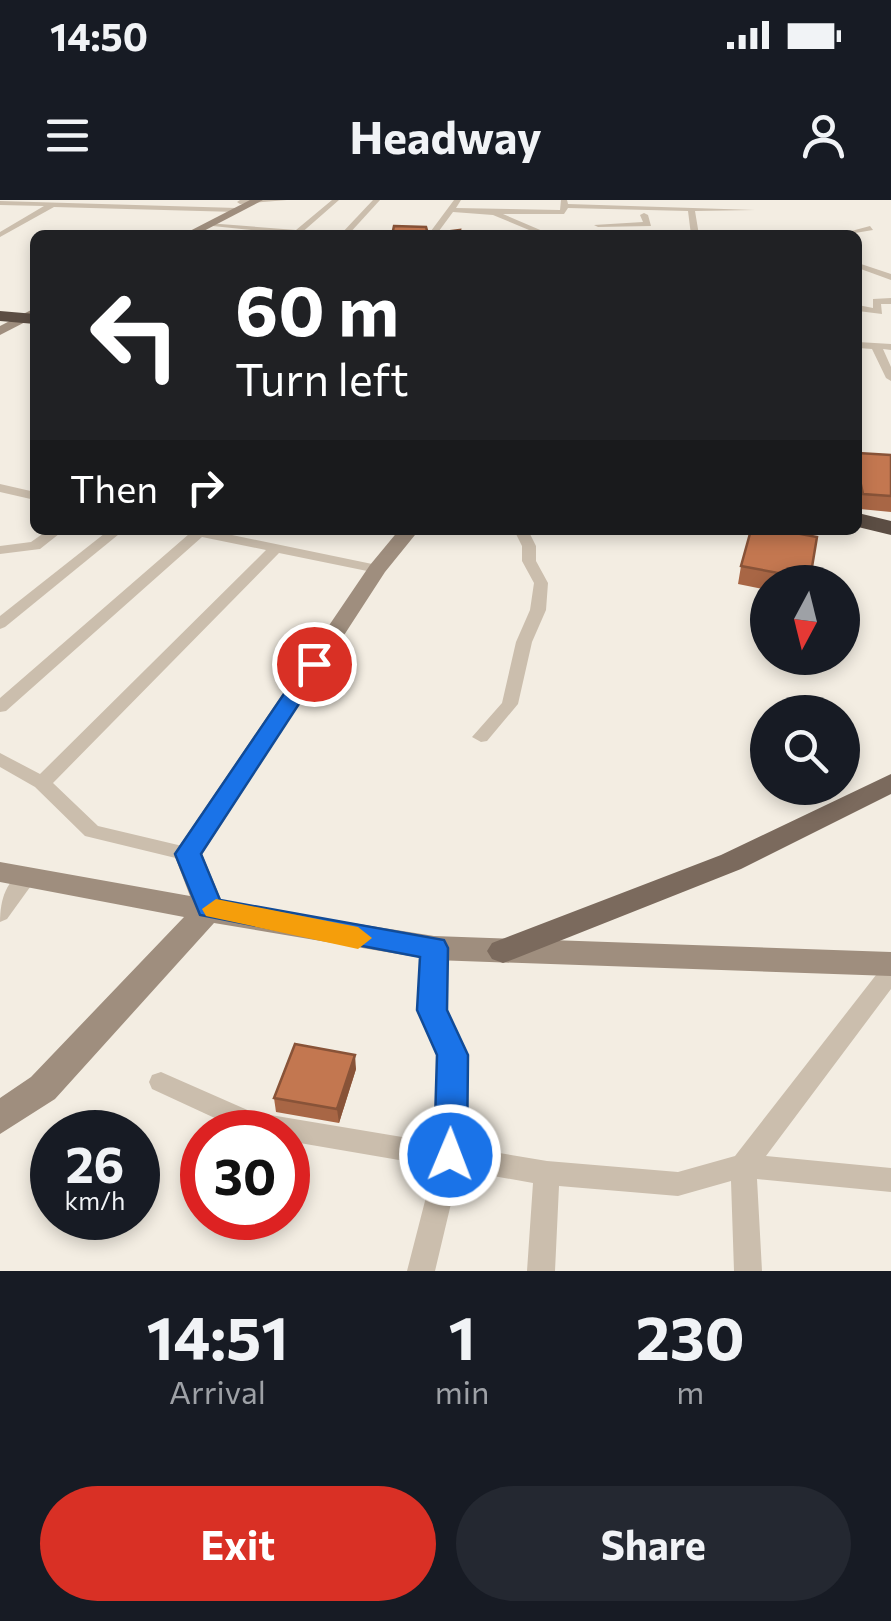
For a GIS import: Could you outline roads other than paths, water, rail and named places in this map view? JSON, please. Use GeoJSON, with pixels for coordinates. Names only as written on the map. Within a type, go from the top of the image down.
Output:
{"type":"FeatureCollection","features":[{"type":"Feature","properties":{"kind":"highway"},"geometry":{"type":"LineString","coordinates":[[0,316],[30,316]]}},
{"type":"Feature","properties":{"kind":"highway"},"geometry":{"type":"LineString","coordinates":[[862,521],[891,528]]}},
{"type":"Feature","properties":{"kind":"main road"},"geometry":{"type":"LineString","coordinates":[[196,230],[255,201]]}},
{"type":"Feature","properties":{"kind":"main road"},"geometry":{"type":"LineString","coordinates":[[0,330],[30,317]]}},
{"type":"Feature","properties":{"kind":"main road"},"geometry":{"type":"LineString","coordinates":[[210,908],[188,854],[378,569],[405,535]]}},
{"type":"Feature","properties":{"kind":"main road"},"geometry":{"type":"LineString","coordinates":[[503,951],[731,862],[891,784]]}},
{"type":"Feature","properties":{"kind":"main road"},"geometry":{"type":"LineString","coordinates":[[14,874],[369,940],[434,948],[891,968]]}},
{"type":"Feature","properties":{"kind":"main road"},"geometry":{"type":"LineString","coordinates":[[0,1118],[43,1088],[210,908]]}},
{"type":"Feature","properties":{"kind":"street"},"geometry":{"type":"LineString","coordinates":[[85,206],[94,200]]}},
{"type":"Feature","properties":{"kind":"street"},"geometry":{"type":"LineString","coordinates":[[144,200],[284,200]]}},
{"type":"Feature","properties":{"kind":"street"},"geometry":{"type":"LineString","coordinates":[[300,230],[336,200]]}},
{"type":"Feature","properties":{"kind":"street"},"geometry":{"type":"LineString","coordinates":[[349,230],[377,200]]}},
{"type":"Feature","properties":{"kind":"street"},"geometry":{"type":"LineString","coordinates":[[436,230],[458,200]]}},
{"type":"Feature","properties":{"kind":"street"},"geometry":{"type":"LineString","coordinates":[[527,200],[528,210]]}},
{"type":"Feature","properties":{"kind":"street"},"geometry":{"type":"LineString","coordinates":[[0,234],[57,202]]}},
{"type":"Feature","properties":{"kind":"street"},"geometry":{"type":"LineString","coordinates":[[0,203],[238,210]]}},
{"type":"Feature","properties":{"kind":"street"},"geometry":{"type":"LineString","coordinates":[[452,210],[494,214],[528,210],[564,212],[564,203],[751,210]]}},
{"type":"Feature","properties":{"kind":"street"},"geometry":{"type":"LineString","coordinates":[[691,208],[694,230]]}},
{"type":"Feature","properties":{"kind":"street"},"geometry":{"type":"LineString","coordinates":[[494,214],[535,230]]}},
{"type":"Feature","properties":{"kind":"street"},"geometry":{"type":"LineString","coordinates":[[594,214],[600,230]]}},
{"type":"Feature","properties":{"kind":"street"},"geometry":{"type":"LineString","coordinates":[[598,224],[648,224],[644,215]]}},
{"type":"Feature","properties":{"kind":"street"},"geometry":{"type":"LineString","coordinates":[[206,225],[262,230]]}},
{"type":"Feature","properties":{"kind":"street"},"geometry":{"type":"LineString","coordinates":[[862,230],[870,228]]}},
{"type":"Feature","properties":{"kind":"street"},"geometry":{"type":"LineString","coordinates":[[862,266],[891,277]]}},
{"type":"Feature","properties":{"kind":"street"},"geometry":{"type":"LineString","coordinates":[[862,309],[878,312],[876,301],[891,302]]}},
{"type":"Feature","properties":{"kind":"street"},"geometry":{"type":"LineString","coordinates":[[862,345],[891,347]]}},
{"type":"Feature","properties":{"kind":"street"},"geometry":{"type":"LineString","coordinates":[[876,346],[891,378]]}},
{"type":"Feature","properties":{"kind":"street"},"geometry":{"type":"LineString","coordinates":[[0,488],[30,495]]}},
{"type":"Feature","properties":{"kind":"street"},"geometry":{"type":"LineString","coordinates":[[0,550],[35,546],[50,535]]}},
{"type":"Feature","properties":{"kind":"street"},"geometry":{"type":"LineString","coordinates":[[0,624],[112,535]]}},
{"type":"Feature","properties":{"kind":"street"},"geometry":{"type":"LineString","coordinates":[[0,707],[189,535]]}},
{"type":"Feature","properties":{"kind":"street"},"geometry":{"type":"LineString","coordinates":[[213,535],[378,569]]}},
{"type":"Feature","properties":{"kind":"street"},"geometry":{"type":"LineString","coordinates":[[481,737],[510,704],[524,642],[538,610],[541,583],[529,561],[529,546],[524,535]]}},
{"type":"Feature","properties":{"kind":"street"},"geometry":{"type":"LineString","coordinates":[[42,783],[276,548]]}},
{"type":"Feature","properties":{"kind":"street"},"geometry":{"type":"LineString","coordinates":[[0,760],[42,783],[92,831],[188,854]]}},
{"type":"Feature","properties":{"kind":"street"},"geometry":{"type":"LineString","coordinates":[[0,914],[14,874]]}},
{"type":"Feature","properties":{"kind":"street"},"geometry":{"type":"LineString","coordinates":[[421,1271],[450,1155],[452,1055],[432,1010],[434,948]]}},
{"type":"Feature","properties":{"kind":"street"},"geometry":{"type":"LineString","coordinates":[[748,1271],[742,1166],[891,968]]}},
{"type":"Feature","properties":{"kind":"street"},"geometry":{"type":"LineString","coordinates":[[161,1082],[249,1123],[546,1174],[678,1184],[742,1166],[891,1180]]}},
{"type":"Feature","properties":{"kind":"street"},"geometry":{"type":"LineString","coordinates":[[541,1271],[546,1174]]}}]}
